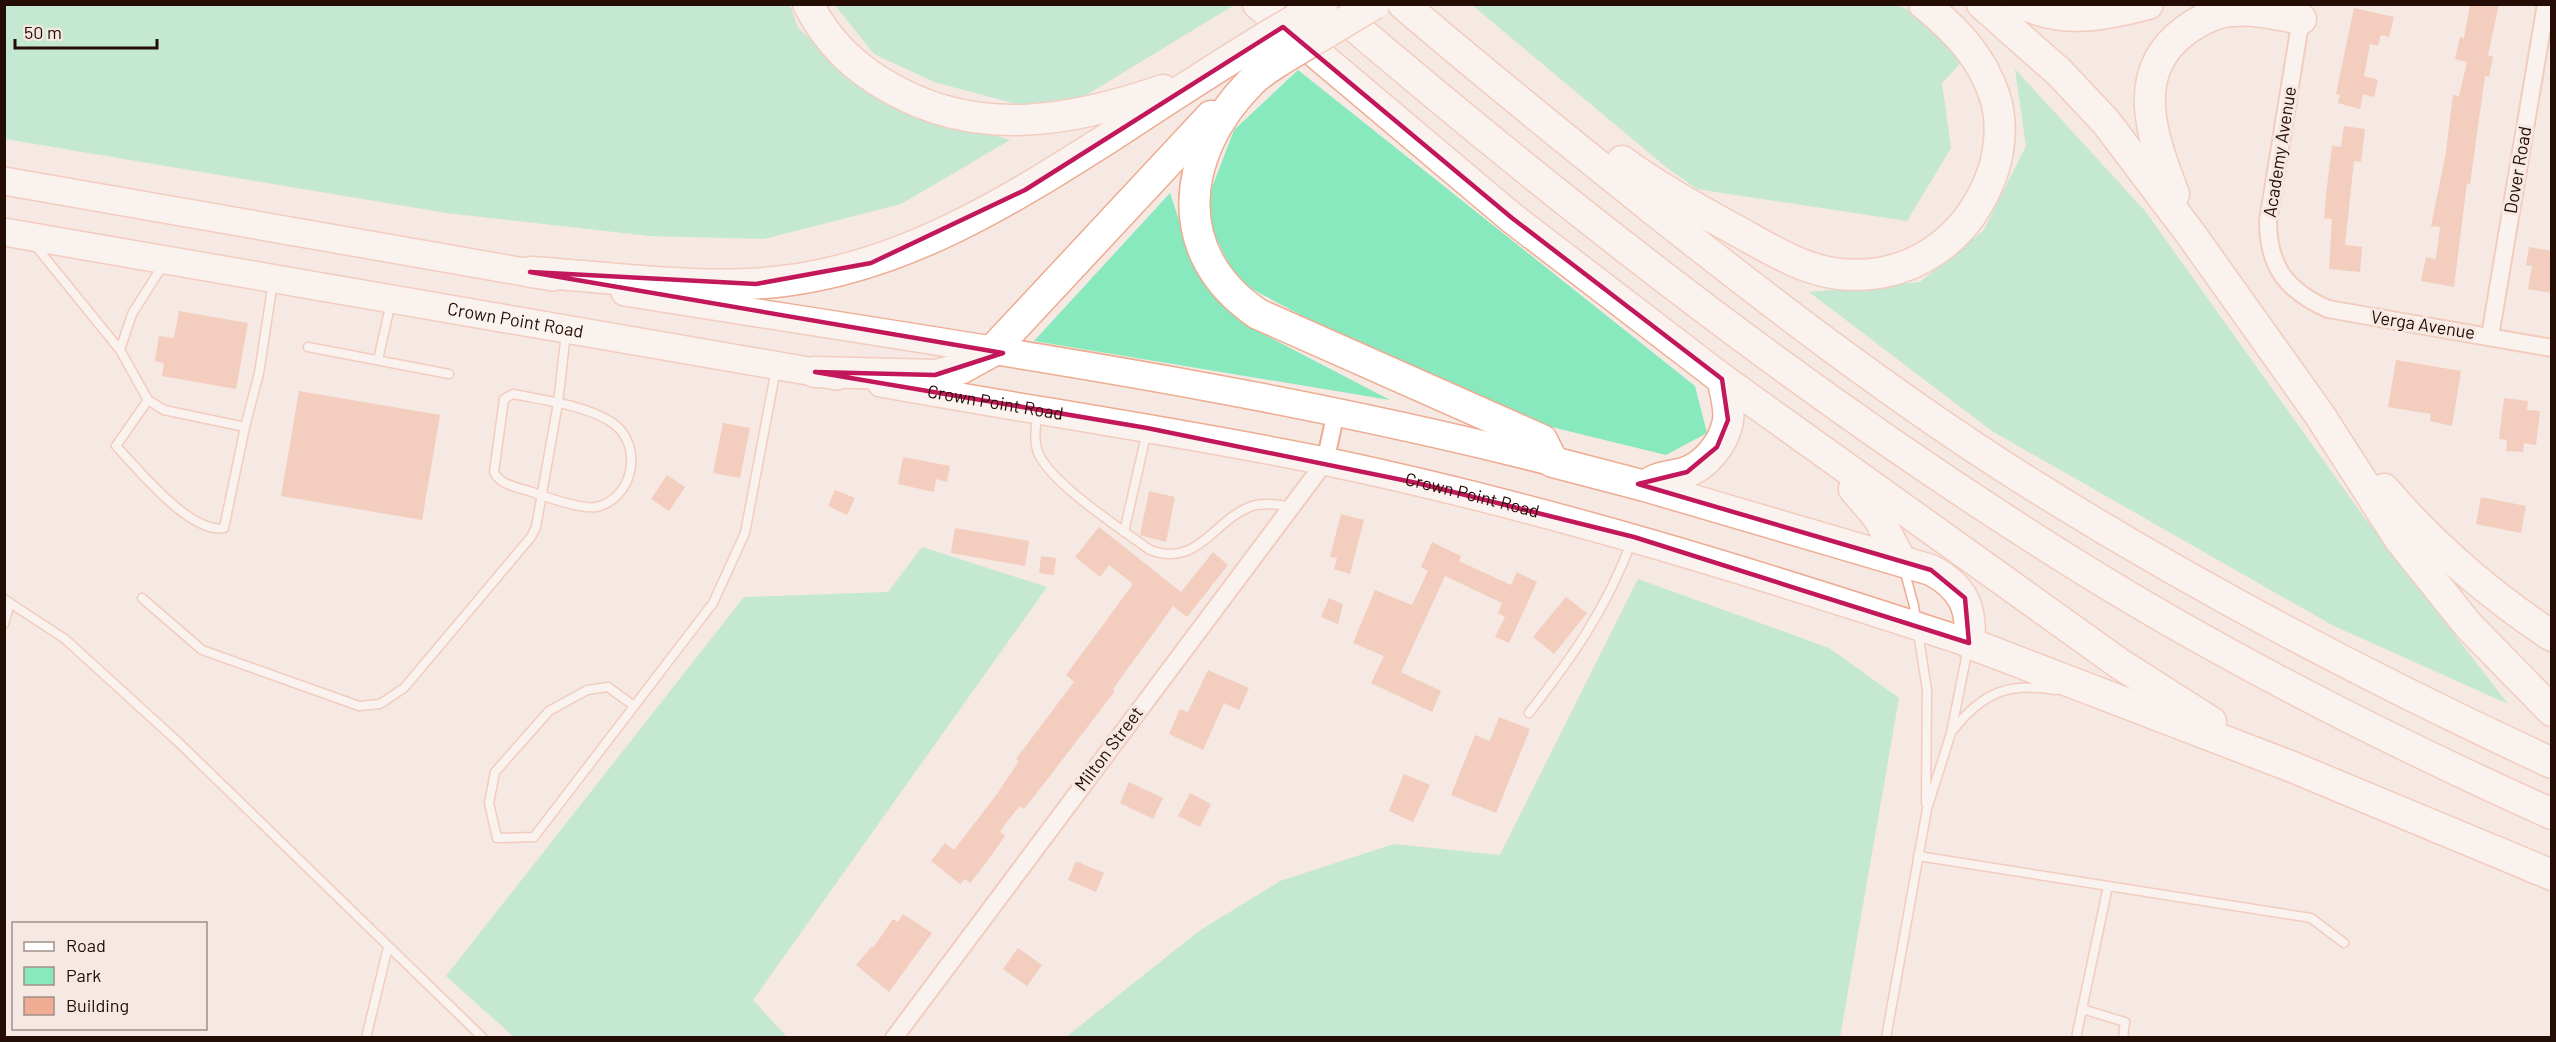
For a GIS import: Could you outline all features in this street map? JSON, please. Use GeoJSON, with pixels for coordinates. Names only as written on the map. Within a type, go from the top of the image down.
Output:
{"type":"FeatureCollection","features":[{"type":"Feature","properties":{"kind":"highway"},"geometry":{"type":"LineString","coordinates":[[808,4],[825,34],[862,70],[919,103],[965,117],[1004,121],[1058,118],[1097,111],[1205,75],[1374,4]]}},
{"type":"Feature","properties":{"kind":"highway"},"geometry":{"type":"LineString","coordinates":[[1258,4],[1503,211],[1722,379],[2120,664],[2213,723],[2290,766]]}},
{"type":"Feature","properties":{"kind":"highway"},"geometry":{"type":"LineString","coordinates":[[1322,4],[1276,47],[1209,136],[1194,185],[1194,211],[1199,236],[1211,264],[1227,288],[1258,314],[1542,440],[1553,462]]}},
{"type":"Feature","properties":{"kind":"highway"},"geometry":{"type":"LineString","coordinates":[[1328,4],[1621,244],[1800,379],[1993,511],[2088,572],[2301,693],[2552,814]]}},
{"type":"Feature","properties":{"kind":"highway"},"geometry":{"type":"LineString","coordinates":[[1403,4],[1501,87],[1785,314],[1900,396],[2019,476],[2255,616],[2413,699],[2552,763]]}},
{"type":"Feature","properties":{"kind":"highway"},"geometry":{"type":"LineString","coordinates":[[1501,87],[1557,111],[1641,175],[1688,204],[1792,260],[1838,274],[1864,275],[1888,271],[1908,266],[1930,255],[1947,244],[1964,227],[1977,209],[1986,190],[1999,148],[1996,99],[1987,76],[1973,51],[1924,4]]}},
{"type":"Feature","properties":{"kind":"highway"},"geometry":{"type":"LineString","coordinates":[[1982,4],[2016,32],[2082,96],[2127,148],[2319,414],[2375,506],[2443,596],[2493,653],[2552,711]]}},
{"type":"Feature","properties":{"kind":"highway"},"geometry":{"type":"LineString","coordinates":[[2023,4],[2045,13],[2093,17],[2148,4]]}},
{"type":"Feature","properties":{"kind":"highway"},"geometry":{"type":"LineString","coordinates":[[2190,233],[2152,131],[2150,94],[2159,62],[2180,34],[2198,22],[2219,13],[2302,12]]}},
{"type":"Feature","properties":{"kind":"highway"},"geometry":{"type":"LineString","coordinates":[[530,272],[731,284],[805,278],[860,266],[916,245],[1002,202],[1053,173],[1205,75]]}},
{"type":"Feature","properties":{"kind":"highway"},"geometry":{"type":"LineString","coordinates":[[815,372],[935,375],[960,369],[991,351],[1211,116],[1251,81]]}},
{"type":"Feature","properties":{"kind":"highway"},"geometry":{"type":"LineString","coordinates":[[4,181],[530,272],[616,290],[991,351],[1336,412],[1553,462],[1645,486],[1900,559],[1931,570],[1955,586],[1965,598],[1970,611],[1969,643],[2290,766],[2552,875]]}},
{"type":"Feature","properties":{"kind":"highway","name":"Crown Point Road"},"geometry":{"type":"LineString","coordinates":[[16,234],[1148,428],[1325,462],[1634,537],[1969,643]]}},
{"type":"Feature","properties":{"kind":"highway"},"geometry":{"type":"LineString","coordinates":[[1645,486],[1657,477],[1687,472],[1699,465],[1717,447],[1728,420],[1728,404],[1722,379]]}},
{"type":"Feature","properties":{"kind":"highway"},"geometry":{"type":"LineString","coordinates":[[2319,414],[2441,551],[2483,586],[2552,636]]}},
{"type":"Feature","properties":{"kind":"highway"},"geometry":{"type":"LineString","coordinates":[[1815,447],[1878,517],[1900,559]]}},
{"type":"Feature","properties":{"kind":"street","name":"Dover Road"},"geometry":{"type":"LineString","coordinates":[[2490,336],[2546,4]]}},
{"type":"Feature","properties":{"kind":"street","name":"Academy Avenue"},"geometry":{"type":"LineString","coordinates":[[2297,293],[2283,276],[2271,252],[2268,221],[2302,12]]}},
{"type":"Feature","properties":{"kind":"street","name":"Verga Avenue"},"geometry":{"type":"LineString","coordinates":[[2297,293],[2328,309],[2552,348]]}},
{"type":"Feature","properties":{"kind":"street"},"geometry":{"type":"LineString","coordinates":[[1325,462],[1336,412]]}},
{"type":"Feature","properties":{"kind":"street","name":"Milton Street"},"geometry":{"type":"LineString","coordinates":[[894,1038],[1325,462]]}},
{"type":"Feature","properties":{"kind":"lane"},"geometry":{"type":"LineString","coordinates":[[16,234],[120,350],[148,400],[164,410],[245,427]]}},
{"type":"Feature","properties":{"kind":"lane"},"geometry":{"type":"LineString","coordinates":[[120,350],[132,314],[166,260]]}},
{"type":"Feature","properties":{"kind":"lane"},"geometry":{"type":"LineString","coordinates":[[148,400],[116,446],[193,520],[214,530],[224,528],[259,373],[273,279]]}},
{"type":"Feature","properties":{"kind":"lane"},"geometry":{"type":"LineString","coordinates":[[378,360],[392,300]]}},
{"type":"Feature","properties":{"kind":"lane"},"geometry":{"type":"LineString","coordinates":[[142,598],[202,650],[359,706],[380,704],[404,688],[531,537],[536,527],[558,403],[566,329]]}},
{"type":"Feature","properties":{"kind":"lane"},"geometry":{"type":"LineString","coordinates":[[308,347],[449,374]]}},
{"type":"Feature","properties":{"kind":"lane"},"geometry":{"type":"LineString","coordinates":[[634,706],[608,687],[586,690],[549,711],[495,772],[489,803],[497,838],[534,837],[713,603],[745,533],[776,365]]}},
{"type":"Feature","properties":{"kind":"lane"},"geometry":{"type":"LineString","coordinates":[[513,394],[558,403],[605,418],[627,438],[632,452],[630,472],[625,486],[614,498],[592,508],[540,495],[500,481],[494,472],[504,399],[513,394]]}},
{"type":"Feature","properties":{"kind":"lane"},"geometry":{"type":"LineString","coordinates":[[1037,409],[1035,439],[1039,455],[1053,474],[1149,550],[1162,555],[1176,555],[1205,540],[1240,513],[1253,506],[1290,506]]}},
{"type":"Feature","properties":{"kind":"lane"},"geometry":{"type":"LineString","coordinates":[[1125,532],[1148,428]]}},
{"type":"Feature","properties":{"kind":"lane"},"geometry":{"type":"LineString","coordinates":[[1529,713],[1574,655],[1585,637],[1611,590],[1634,537]]}},
{"type":"Feature","properties":{"kind":"lane"},"geometry":{"type":"LineString","coordinates":[[1886,1038],[1926,809],[1928,708],[1911,590],[1900,559]]}},
{"type":"Feature","properties":{"kind":"lane"},"geometry":{"type":"LineString","coordinates":[[4,624],[7,601],[74,646],[177,741],[483,1038]]}},
{"type":"Feature","properties":{"kind":"lane"},"geometry":{"type":"LineString","coordinates":[[1926,809],[1951,733],[1969,643]]}},
{"type":"Feature","properties":{"kind":"lane"},"geometry":{"type":"LineString","coordinates":[[1951,733],[1969,710],[2004,689],[2035,687],[2064,692]]}},
{"type":"Feature","properties":{"kind":"lane"},"geometry":{"type":"LineString","coordinates":[[2074,694],[2136,708]]}},
{"type":"Feature","properties":{"kind":"lane"},"geometry":{"type":"LineString","coordinates":[[1918,856],[2311,918],[2344,943]]}},
{"type":"Feature","properties":{"kind":"lane"},"geometry":{"type":"LineString","coordinates":[[2076,1038],[2108,886]]}},
{"type":"Feature","properties":{"kind":"lane"},"geometry":{"type":"LineString","coordinates":[[366,1038],[388,947]]}},
{"type":"Feature","properties":{"kind":"lane"},"geometry":{"type":"LineString","coordinates":[[2082,1009],[2125,1022],[2123,1038]]}},
{"type":"Feature","properties":{"kind":"highlighted area"},"geometry":{"type":"Polygon","coordinates":[[[1283,27],[1512,218],[1722,379],[1728,420],[1717,447],[1687,472],[1638,484],[1931,570],[1965,598],[1969,643],[1634,537],[1417,483],[1147,428],[815,372],[935,375],[1003,353],[530,272],[756,284],[871,263],[1025,190],[1283,27]]]}},
{"type":"Feature","properties":{"kind":"green space"},"geometry":{"type":"Polygon","coordinates":[[[1236,4],[1083,97],[1020,105],[934,82],[874,54],[835,5],[1236,4]]]}},
{"type":"Feature","properties":{"kind":"green space"},"geometry":{"type":"Polygon","coordinates":[[[4,5],[790,5],[798,28],[883,102],[1010,140],[901,204],[764,239],[650,236],[447,213],[5,139],[4,5]]]}},
{"type":"Feature","properties":{"kind":"green space"},"geometry":{"type":"Polygon","coordinates":[[[1472,5],[1897,5],[1928,19],[1968,55],[1942,83],[1951,148],[1907,221],[1697,189],[1666,167],[1472,5]]]}},
{"type":"Feature","properties":{"kind":"green space"},"geometry":{"type":"Polygon","coordinates":[[[2015,69],[2145,211],[2364,517],[2508,704],[2332,625],[1992,431],[1809,292],[1920,282],[1984,230],[2026,146],[2015,69]]]}},
{"type":"Feature","properties":{"kind":"green space"},"geometry":{"type":"Polygon","coordinates":[[[1298,70],[1695,386],[1707,433],[1666,455],[1515,418],[1310,320],[1237,281],[1203,211],[1234,130],[1298,70]]]}},
{"type":"Feature","properties":{"kind":"green space"},"geometry":{"type":"Polygon","coordinates":[[[1170,193],[1195,268],[1250,327],[1390,400],[1034,341],[1170,193]]]}},
{"type":"Feature","properties":{"kind":"green space"},"geometry":{"type":"Polygon","coordinates":[[[922,547],[1047,587],[753,1000],[787,1037],[514,1037],[446,976],[744,597],[888,592],[922,547]]]}},
{"type":"Feature","properties":{"kind":"green space"},"geometry":{"type":"Polygon","coordinates":[[[1638,579],[1829,648],[1899,698],[1840,1037],[1066,1037],[1199,931],[1280,881],[1394,844],[1500,855],[1638,579]]]}},
{"type":"Feature","properties":{"kind":"building"},"geometry":{"type":"Polygon","coordinates":[[[2470,4],[2499,4],[2488,55],[2493,57],[2489,77],[2485,76],[2470,184],[2467,183],[2454,287],[2421,281],[2426,257],[2436,259],[2440,227],[2431,226],[2446,152],[2453,95],[2459,96],[2467,62],[2455,59],[2460,37],[2464,38],[2470,4]]]}},
{"type":"Feature","properties":{"kind":"building"},"geometry":{"type":"Polygon","coordinates":[[[2354,8],[2394,17],[2389,37],[2381,35],[2378,46],[2370,44],[2364,76],[2378,80],[2374,97],[2363,94],[2360,109],[2338,103],[2340,95],[2336,94],[2354,8]]]}},
{"type":"Feature","properties":{"kind":"building"},"geometry":{"type":"Polygon","coordinates":[[[2344,126],[2365,129],[2361,162],[2354,161],[2345,245],[2362,247],[2360,272],[2329,269],[2332,219],[2324,218],[2327,187],[2332,146],[2341,147],[2344,126]]]}},
{"type":"Feature","properties":{"kind":"building"},"geometry":{"type":"Polygon","coordinates":[[[2529,247],[2552,251],[2552,293],[2528,289],[2532,266],[2526,265],[2529,247]]]}},
{"type":"Feature","properties":{"kind":"building"},"geometry":{"type":"Polygon","coordinates":[[[179,311],[248,323],[236,389],[162,376],[164,363],[155,361],[159,336],[174,338],[179,311]]]}},
{"type":"Feature","properties":{"kind":"building"},"geometry":{"type":"Polygon","coordinates":[[[2396,360],[2461,371],[2452,426],[2430,421],[2431,414],[2388,407],[2396,360]]]}},
{"type":"Feature","properties":{"kind":"building"},"geometry":{"type":"Polygon","coordinates":[[[299,391],[440,415],[422,520],[281,496],[299,391]]]}},
{"type":"Feature","properties":{"kind":"building"},"geometry":{"type":"Polygon","coordinates":[[[2504,398],[2528,401],[2527,410],[2540,411],[2536,445],[2524,443],[2523,452],[2506,451],[2507,440],[2499,439],[2504,398]]]}},
{"type":"Feature","properties":{"kind":"building"},"geometry":{"type":"Polygon","coordinates":[[[723,423],[750,428],[740,478],[713,473],[723,423]]]}},
{"type":"Feature","properties":{"kind":"building"},"geometry":{"type":"Polygon","coordinates":[[[903,457],[950,466],[947,482],[936,479],[934,492],[898,484],[903,457]]]}},
{"type":"Feature","properties":{"kind":"building"},"geometry":{"type":"Polygon","coordinates":[[[667,475],[685,487],[669,511],[651,499],[667,475]]]}},
{"type":"Feature","properties":{"kind":"building"},"geometry":{"type":"Polygon","coordinates":[[[835,490],[855,498],[847,515],[828,506],[835,490]]]}},
{"type":"Feature","properties":{"kind":"building"},"geometry":{"type":"Polygon","coordinates":[[[1149,491],[1175,497],[1166,542],[1140,535],[1149,491]]]}},
{"type":"Feature","properties":{"kind":"building"},"geometry":{"type":"Polygon","coordinates":[[[2481,497],[2526,506],[2521,533],[2476,524],[2481,497]]]}},
{"type":"Feature","properties":{"kind":"building"},"geometry":{"type":"Polygon","coordinates":[[[1341,514],[1364,520],[1350,574],[1334,569],[1337,558],[1330,557],[1341,514]]]}},
{"type":"Feature","properties":{"kind":"building"},"geometry":{"type":"Polygon","coordinates":[[[1099,527],[1181,592],[1213,552],[1228,565],[1187,617],[1173,606],[1113,689],[1115,691],[1046,781],[1024,809],[1020,806],[1009,819],[1000,832],[1005,836],[986,863],[970,883],[965,879],[960,884],[931,861],[945,843],[954,850],[997,794],[1019,761],[1016,759],[1074,682],[1066,675],[1133,584],[1109,565],[1100,577],[1075,557],[1099,527]]]}},
{"type":"Feature","properties":{"kind":"building"},"geometry":{"type":"Polygon","coordinates":[[[955,528],[1029,541],[1025,566],[951,553],[955,528]]]}},
{"type":"Feature","properties":{"kind":"building"},"geometry":{"type":"Polygon","coordinates":[[[1432,542],[1461,556],[1459,561],[1511,585],[1517,572],[1537,582],[1509,643],[1495,637],[1505,617],[1498,613],[1502,603],[1445,576],[1401,672],[1441,691],[1432,712],[1371,683],[1384,656],[1353,643],[1375,590],[1412,605],[1428,571],[1421,567],[1432,542]]]}},
{"type":"Feature","properties":{"kind":"building"},"geometry":{"type":"Polygon","coordinates":[[[1041,556],[1056,558],[1054,575],[1039,573],[1041,556]]]}},
{"type":"Feature","properties":{"kind":"building"},"geometry":{"type":"Polygon","coordinates":[[[1566,597],[1587,613],[1554,654],[1533,637],[1566,597]]]}},
{"type":"Feature","properties":{"kind":"building"},"geometry":{"type":"Polygon","coordinates":[[[1329,598],[1343,604],[1338,624],[1321,617],[1329,598]]]}},
{"type":"Feature","properties":{"kind":"building"},"geometry":{"type":"Polygon","coordinates":[[[1208,670],[1249,688],[1239,710],[1224,703],[1203,750],[1169,734],[1180,709],[1188,712],[1208,670]]]}},
{"type":"Feature","properties":{"kind":"building"},"geometry":{"type":"Polygon","coordinates":[[[1499,717],[1530,729],[1496,813],[1451,795],[1475,735],[1490,741],[1499,717]]]}},
{"type":"Feature","properties":{"kind":"building"},"geometry":{"type":"Polygon","coordinates":[[[1404,774],[1430,785],[1413,822],[1389,811],[1404,774]]]}},
{"type":"Feature","properties":{"kind":"building"},"geometry":{"type":"Polygon","coordinates":[[[1129,782],[1163,798],[1153,819],[1120,803],[1129,782]]]}},
{"type":"Feature","properties":{"kind":"building"},"geometry":{"type":"Polygon","coordinates":[[[1190,793],[1211,804],[1200,827],[1178,816],[1190,793]]]}},
{"type":"Feature","properties":{"kind":"building"},"geometry":{"type":"Polygon","coordinates":[[[1076,861],[1104,873],[1096,892],[1068,880],[1076,861]]]}},
{"type":"Feature","properties":{"kind":"building"},"geometry":{"type":"Polygon","coordinates":[[[903,914],[932,933],[889,992],[856,965],[872,946],[873,948],[893,919],[898,922],[903,914]]]}},
{"type":"Feature","properties":{"kind":"building"},"geometry":{"type":"Polygon","coordinates":[[[1018,948],[1042,965],[1027,986],[1003,969],[1018,948]]]}}]}
